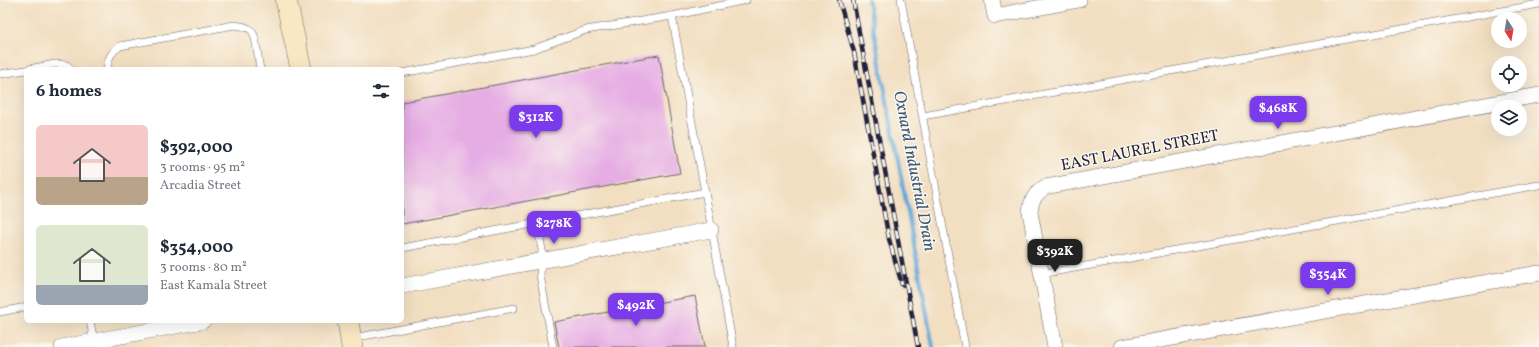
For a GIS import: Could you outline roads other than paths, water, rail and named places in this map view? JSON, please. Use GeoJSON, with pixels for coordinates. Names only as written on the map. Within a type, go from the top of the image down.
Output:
{"type":"FeatureCollection","features":[{"type":"Feature","properties":{"kind":"street"},"geometry":{"type":"LineString","coordinates":[[286,0],[301,67]]}},
{"type":"Feature","properties":{"kind":"street"},"geometry":{"type":"LineString","coordinates":[[992,0],[995,16],[1080,0]]}},
{"type":"Feature","properties":{"kind":"street","name":"EAST LAUREL STREET"},"geometry":{"type":"LineString","coordinates":[[1041,274],[1030,212],[1031,203],[1034,196],[1045,187],[1539,95]]}},
{"type":"Feature","properties":{"kind":"street"},"geometry":{"type":"LineString","coordinates":[[404,286],[710,230]]}},
{"type":"Feature","properties":{"kind":"street"},"geometry":{"type":"LineString","coordinates":[[1122,347],[1539,273]]}},
{"type":"Feature","properties":{"kind":"street"},"geometry":{"type":"LineString","coordinates":[[1041,274],[1055,347]]}},
{"type":"Feature","properties":{"kind":"street"},"geometry":{"type":"LineString","coordinates":[[62,347],[163,325],[183,323]]}},
{"type":"Feature","properties":{"kind":"lane"},"geometry":{"type":"LineString","coordinates":[[404,73],[534,49],[586,30],[672,16],[746,0]]}},
{"type":"Feature","properties":{"kind":"lane"},"geometry":{"type":"LineString","coordinates":[[902,0],[965,347]]}},
{"type":"Feature","properties":{"kind":"lane"},"geometry":{"type":"LineString","coordinates":[[923,116],[1539,4]]}},
{"type":"Feature","properties":{"kind":"lane"},"geometry":{"type":"LineString","coordinates":[[672,16],[732,347]]}},
{"type":"Feature","properties":{"kind":"lane"},"geometry":{"type":"LineString","coordinates":[[107,67],[108,60],[112,51],[120,46],[234,25],[247,28],[252,31],[260,67]]}},
{"type":"Feature","properties":{"kind":"lane"},"geometry":{"type":"LineString","coordinates":[[38,67],[55,64],[67,65],[69,67]]}},
{"type":"Feature","properties":{"kind":"lane"},"geometry":{"type":"LineString","coordinates":[[0,74],[24,70]]}},
{"type":"Feature","properties":{"kind":"lane"},"geometry":{"type":"LineString","coordinates":[[1041,274],[1539,185]]}},
{"type":"Feature","properties":{"kind":"lane"},"geometry":{"type":"LineString","coordinates":[[404,248],[705,192]]}},
{"type":"Feature","properties":{"kind":"lane"},"geometry":{"type":"LineString","coordinates":[[538,223],[542,250],[540,275],[553,347]]}},
{"type":"Feature","properties":{"kind":"lane"},"geometry":{"type":"LineString","coordinates":[[0,312],[24,307]]}},
{"type":"Feature","properties":{"kind":"lane"},"geometry":{"type":"LineString","coordinates":[[350,335],[514,308]]}},
{"type":"Feature","properties":{"kind":"lane"},"geometry":{"type":"LineString","coordinates":[[90,323],[94,341]]}},
{"type":"Feature","properties":{"kind":"waterway","name":"Oxnard Industrial Drain"},"geometry":{"type":"LineString","coordinates":[[868,0],[933,347]]}},
{"type":"Feature","properties":{"kind":"railway"},"geometry":{"type":"LineString","coordinates":[[839,0],[854,52],[889,239],[902,285]]}},
{"type":"Feature","properties":{"kind":"railway"},"geometry":{"type":"LineString","coordinates":[[853,0],[918,347]]}}]}
